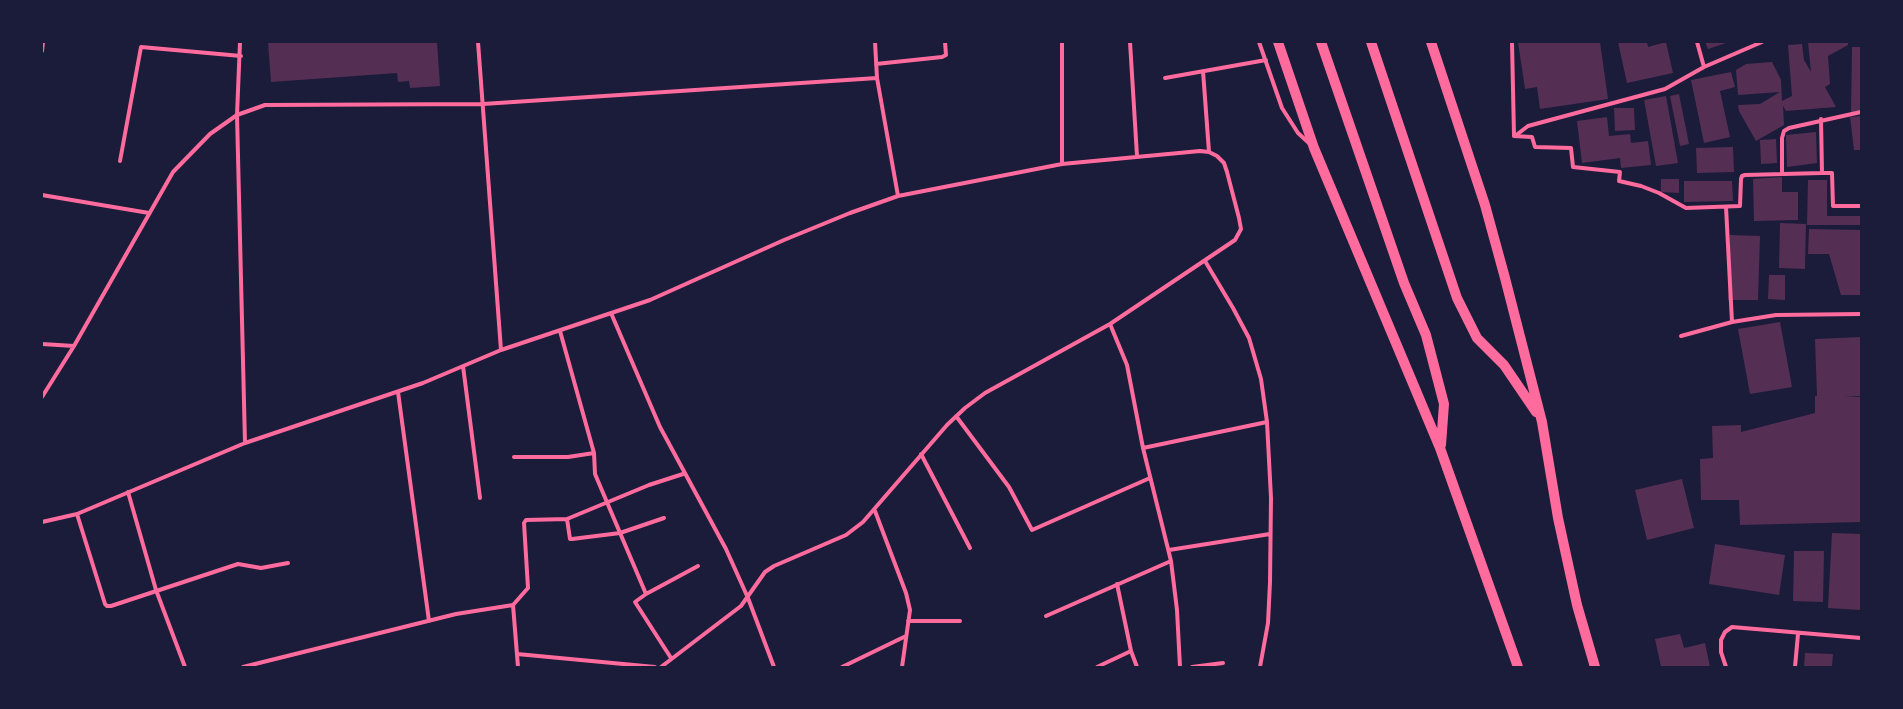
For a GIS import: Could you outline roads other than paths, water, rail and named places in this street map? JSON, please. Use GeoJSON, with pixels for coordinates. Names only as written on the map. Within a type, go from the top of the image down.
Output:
{"type":"FeatureCollection","features":[{"type":"Feature","properties":{"kind":"main road"},"geometry":{"type":"LineString","coordinates":[[1278,42],[1314,148],[1440,448],[1518,667]]}},
{"type":"Feature","properties":{"kind":"main road"},"geometry":{"type":"LineString","coordinates":[[1321,42],[1404,283],[1426,335],[1444,404],[1440,448]]}},
{"type":"Feature","properties":{"kind":"main road"},"geometry":{"type":"LineString","coordinates":[[1371,42],[1457,298],[1477,338],[1504,365],[1542,422]]}},
{"type":"Feature","properties":{"kind":"main road"},"geometry":{"type":"LineString","coordinates":[[1431,42],[1485,205],[1542,422],[1558,518],[1577,605],[1594,667]]}},
{"type":"Feature","properties":{"kind":"street"},"geometry":{"type":"LineString","coordinates":[[42,51],[43,42]]}},
{"type":"Feature","properties":{"kind":"street"},"geometry":{"type":"LineString","coordinates":[[240,42],[241,56],[237,115],[245,443]]}},
{"type":"Feature","properties":{"kind":"street"},"geometry":{"type":"LineString","coordinates":[[478,42],[501,350]]}},
{"type":"Feature","properties":{"kind":"street"},"geometry":{"type":"LineString","coordinates":[[874,42],[877,78],[898,196]]}},
{"type":"Feature","properties":{"kind":"street"},"geometry":{"type":"LineString","coordinates":[[876,64],[942,57],[946,55],[945,42]]}},
{"type":"Feature","properties":{"kind":"street"},"geometry":{"type":"LineString","coordinates":[[1062,42],[1062,164]]}},
{"type":"Feature","properties":{"kind":"street"},"geometry":{"type":"LineString","coordinates":[[1130,42],[1138,156]]}},
{"type":"Feature","properties":{"kind":"street"},"geometry":{"type":"LineString","coordinates":[[1259,42],[1282,108],[1298,132],[1314,148]]}},
{"type":"Feature","properties":{"kind":"street"},"geometry":{"type":"LineString","coordinates":[[1512,42],[1514,136]]}},
{"type":"Feature","properties":{"kind":"street"},"geometry":{"type":"LineString","coordinates":[[1697,42],[1704,67]]}},
{"type":"Feature","properties":{"kind":"street"},"geometry":{"type":"LineString","coordinates":[[1514,136],[1528,126],[1665,89],[1704,67],[1762,42]]}},
{"type":"Feature","properties":{"kind":"street"},"geometry":{"type":"LineString","coordinates":[[120,161],[141,47],[241,56]]}},
{"type":"Feature","properties":{"kind":"street"},"geometry":{"type":"LineString","coordinates":[[1165,78],[1266,60]]}},
{"type":"Feature","properties":{"kind":"street"},"geometry":{"type":"LineString","coordinates":[[1203,71],[1209,152]]}},
{"type":"Feature","properties":{"kind":"street"},"geometry":{"type":"LineString","coordinates":[[42,397],[74,346],[173,172],[210,134],[237,115],[265,105],[483,104],[877,78]]}},
{"type":"Feature","properties":{"kind":"street"},"geometry":{"type":"LineString","coordinates":[[1782,174],[1782,138],[1784,131],[1789,128],[1821,120],[1861,112]]}},
{"type":"Feature","properties":{"kind":"street"},"geometry":{"type":"LineString","coordinates":[[1821,120],[1822,173]]}},
{"type":"Feature","properties":{"kind":"street"},"geometry":{"type":"LineString","coordinates":[[1514,136],[1532,137],[1535,147],[1571,148],[1573,167],[1620,172],[1619,181],[1641,186],[1659,193],[1686,208],[1726,208],[1740,206],[1742,176],[1822,173],[1832,173],[1834,206],[1861,206]]}},
{"type":"Feature","properties":{"kind":"street"},"geometry":{"type":"LineString","coordinates":[[42,522],[77,514],[245,443],[398,392],[501,350],[650,300],[798,234],[898,196],[1062,164],[1138,156],[1209,152],[1218,156],[1224,163],[1240,218],[1241,229],[1235,240],[1110,324],[985,393],[956,416],[921,454],[875,511],[863,522],[846,535],[774,566],[765,572],[742,606],[661,667]]}},
{"type":"Feature","properties":{"kind":"street"},"geometry":{"type":"LineString","coordinates":[[42,195],[149,213]]}},
{"type":"Feature","properties":{"kind":"street"},"geometry":{"type":"LineString","coordinates":[[1726,208],[1732,322]]}},
{"type":"Feature","properties":{"kind":"street"},"geometry":{"type":"LineString","coordinates":[[1205,261],[1249,338],[1261,379],[1267,422],[1271,498],[1268,624],[1260,667]]}},
{"type":"Feature","properties":{"kind":"street"},"geometry":{"type":"LineString","coordinates":[[611,313],[660,428],[683,474],[726,549],[748,598],[774,667]]}},
{"type":"Feature","properties":{"kind":"street"},"geometry":{"type":"LineString","coordinates":[[1681,336],[1732,322],[1776,315],[1861,314]]}},
{"type":"Feature","properties":{"kind":"street"},"geometry":{"type":"LineString","coordinates":[[1110,324],[1127,365],[1143,448],[1169,550],[1177,610],[1180,667]]}},
{"type":"Feature","properties":{"kind":"street"},"geometry":{"type":"LineString","coordinates":[[560,330],[594,453],[595,474],[646,594]]}},
{"type":"Feature","properties":{"kind":"street"},"geometry":{"type":"LineString","coordinates":[[42,344],[74,346]]}},
{"type":"Feature","properties":{"kind":"street"},"geometry":{"type":"LineString","coordinates":[[463,366],[480,498]]}},
{"type":"Feature","properties":{"kind":"street"},"geometry":{"type":"LineString","coordinates":[[398,392],[429,621]]}},
{"type":"Feature","properties":{"kind":"street"},"geometry":{"type":"LineString","coordinates":[[956,416],[1009,487],[1032,530],[1150,478]]}},
{"type":"Feature","properties":{"kind":"street"},"geometry":{"type":"LineString","coordinates":[[1143,448],[1267,422]]}},
{"type":"Feature","properties":{"kind":"street"},"geometry":{"type":"LineString","coordinates":[[514,457],[568,457],[594,453]]}},
{"type":"Feature","properties":{"kind":"street"},"geometry":{"type":"LineString","coordinates":[[921,454],[970,548]]}},
{"type":"Feature","properties":{"kind":"street"},"geometry":{"type":"LineString","coordinates":[[243,667],[456,614],[513,605],[528,588],[524,523],[526,520],[567,519],[607,502],[683,474]]}},
{"type":"Feature","properties":{"kind":"street"},"geometry":{"type":"LineString","coordinates":[[128,492],[156,590],[185,667]]}},
{"type":"Feature","properties":{"kind":"street"},"geometry":{"type":"LineString","coordinates":[[875,511],[906,593],[910,610],[902,667]]}},
{"type":"Feature","properties":{"kind":"street"},"geometry":{"type":"LineString","coordinates":[[77,514],[105,604],[111,606],[238,564],[261,568],[288,563]]}},
{"type":"Feature","properties":{"kind":"street"},"geometry":{"type":"LineString","coordinates":[[567,519],[570,539],[620,533],[664,518]]}},
{"type":"Feature","properties":{"kind":"street"},"geometry":{"type":"LineString","coordinates":[[1169,550],[1270,534]]}},
{"type":"Feature","properties":{"kind":"street"},"geometry":{"type":"LineString","coordinates":[[1046,616],[1171,561]]}},
{"type":"Feature","properties":{"kind":"street"},"geometry":{"type":"LineString","coordinates":[[671,658],[635,602],[646,594],[698,566]]}},
{"type":"Feature","properties":{"kind":"street"},"geometry":{"type":"LineString","coordinates":[[1117,584],[1131,651],[1137,667]]}},
{"type":"Feature","properties":{"kind":"street"},"geometry":{"type":"LineString","coordinates":[[513,605],[518,667]]}},
{"type":"Feature","properties":{"kind":"street"},"geometry":{"type":"LineString","coordinates":[[908,621],[960,621]]}},
{"type":"Feature","properties":{"kind":"street"},"geometry":{"type":"LineString","coordinates":[[1726,667],[1721,652],[1721,640],[1725,632],[1732,627],[1798,634],[1861,638]]}},
{"type":"Feature","properties":{"kind":"street"},"geometry":{"type":"LineString","coordinates":[[1795,667],[1798,634]]}},
{"type":"Feature","properties":{"kind":"street"},"geometry":{"type":"LineString","coordinates":[[842,667],[906,636]]}},
{"type":"Feature","properties":{"kind":"street"},"geometry":{"type":"LineString","coordinates":[[1097,667],[1131,651]]}},
{"type":"Feature","properties":{"kind":"street"},"geometry":{"type":"LineString","coordinates":[[517,654],[655,667]]}},
{"type":"Feature","properties":{"kind":"street"},"geometry":{"type":"LineString","coordinates":[[1192,667],[1223,663]]}}]}
